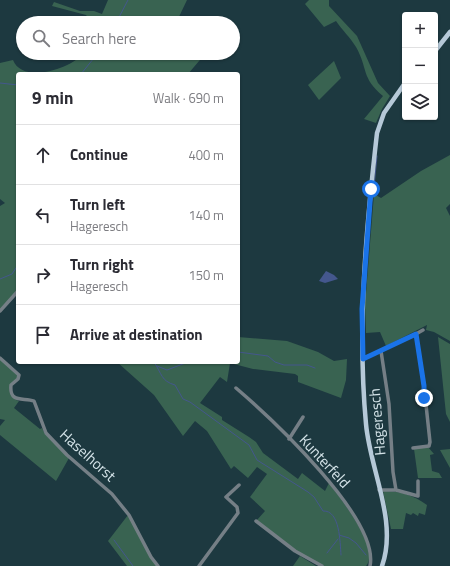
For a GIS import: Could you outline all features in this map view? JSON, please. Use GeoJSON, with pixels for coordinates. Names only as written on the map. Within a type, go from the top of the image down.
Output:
{"type":"FeatureCollection","features":[{"type":"Feature","properties":{"kind":"main road"},"geometry":{"type":"LineString","coordinates":[[437,48],[450,32]]}},
{"type":"Feature","properties":{"kind":"main road"},"geometry":{"type":"LineString","coordinates":[[382,566],[388,538],[366,423],[362,302],[377,133],[384,113],[404,84]]}},
{"type":"Feature","properties":{"kind":"street"},"geometry":{"type":"LineString","coordinates":[[0,311],[16,293]]}},
{"type":"Feature","properties":{"kind":"street"},"geometry":{"type":"LineString","coordinates":[[363,359],[423,330]]}},
{"type":"Feature","properties":{"kind":"street"},"geometry":{"type":"LineString","coordinates":[[413,448],[429,446],[430,442],[423,378],[416,334]]}},
{"type":"Feature","properties":{"kind":"street","name":"Hageresch"},"geometry":{"type":"LineString","coordinates":[[381,351],[389,404],[392,462],[396,490]]}},
{"type":"Feature","properties":{"kind":"street","name":"Haselhorst"},"geometry":{"type":"LineString","coordinates":[[0,358],[19,375],[18,379],[11,385],[11,391],[14,397],[19,400],[34,401],[46,433],[67,455],[112,494],[129,515],[141,535],[151,557],[158,566]]}},
{"type":"Feature","properties":{"kind":"street","name":"Kunterfeld"},"geometry":{"type":"LineString","coordinates":[[236,388],[254,404],[330,482],[350,509],[371,550],[370,566]]}},
{"type":"Feature","properties":{"kind":"street"},"geometry":{"type":"LineString","coordinates":[[289,439],[303,417]]}},
{"type":"Feature","properties":{"kind":"street"},"geometry":{"type":"LineString","coordinates":[[379,490],[396,490],[418,496],[418,481]]}},
{"type":"Feature","properties":{"kind":"street"},"geometry":{"type":"LineString","coordinates":[[199,566],[238,513],[237,508],[226,497],[239,484]]}},
{"type":"Feature","properties":{"kind":"street"},"geometry":{"type":"LineString","coordinates":[[256,521],[295,551],[322,566]]}},
{"type":"Feature","properties":{"kind":"green space"},"geometry":{"type":"Polygon","coordinates":[[[108,0],[187,0],[179,16],[87,16],[52,6],[54,2],[80,11],[94,11],[102,14],[108,0]]]}},
{"type":"Feature","properties":{"kind":"green space"},"geometry":{"type":"Polygon","coordinates":[[[309,0],[329,0],[329,6],[357,36],[378,83],[390,96],[376,123],[364,119],[383,96],[371,84],[360,54],[351,40],[336,21],[324,27],[305,4],[309,0]]]}},
{"type":"Feature","properties":{"kind":"green space"},"geometry":{"type":"Polygon","coordinates":[[[13,60],[18,67],[27,72],[16,72],[16,292],[0,310],[0,206],[5,203],[0,199],[0,63],[13,60]]]}},
{"type":"Feature","properties":{"kind":"green space"},"geometry":{"type":"Polygon","coordinates":[[[76,60],[200,60],[190,72],[48,72],[76,60]]]}},
{"type":"Feature","properties":{"kind":"green space"},"geometry":{"type":"Polygon","coordinates":[[[334,61],[341,78],[319,100],[308,85],[334,61]]]}},
{"type":"Feature","properties":{"kind":"green space"},"geometry":{"type":"Polygon","coordinates":[[[450,155],[450,204],[446,208],[450,216],[450,341],[434,332],[426,330],[427,325],[386,346],[380,332],[366,333],[365,306],[374,194],[381,198],[421,171],[450,155]]]}},
{"type":"Feature","properties":{"kind":"green space"},"geometry":{"type":"Polygon","coordinates":[[[240,337],[287,341],[318,352],[334,361],[347,359],[346,380],[341,398],[298,382],[298,376],[295,374],[253,369],[234,364],[240,364],[240,337]]]}},
{"type":"Feature","properties":{"kind":"green space"},"geometry":{"type":"Polygon","coordinates":[[[438,337],[450,344],[450,422],[446,414],[438,337]]]}},
{"type":"Feature","properties":{"kind":"green space"},"geometry":{"type":"Polygon","coordinates":[[[0,359],[19,377],[10,388],[16,400],[19,401],[14,408],[40,429],[42,428],[45,434],[69,458],[56,481],[0,435],[0,426],[5,420],[0,419],[0,359]]]}},
{"type":"Feature","properties":{"kind":"green space"},"geometry":{"type":"Polygon","coordinates":[[[119,364],[230,364],[227,382],[220,377],[200,403],[222,417],[222,420],[256,442],[263,453],[298,479],[302,473],[325,491],[329,483],[349,511],[364,536],[368,548],[369,558],[366,566],[324,566],[295,551],[257,520],[265,511],[250,497],[267,474],[257,467],[248,478],[234,466],[231,469],[207,431],[195,421],[183,436],[154,395],[119,364]]]}},
{"type":"Feature","properties":{"kind":"green space"},"geometry":{"type":"Polygon","coordinates":[[[428,447],[434,454],[430,455],[432,471],[439,473],[442,478],[418,478],[414,449],[428,447]]]}},
{"type":"Feature","properties":{"kind":"green space"},"geometry":{"type":"Polygon","coordinates":[[[450,449],[450,468],[440,450],[450,449]]]}},
{"type":"Feature","properties":{"kind":"green space"},"geometry":{"type":"Polygon","coordinates":[[[383,491],[406,494],[422,502],[427,505],[425,515],[419,513],[418,516],[413,513],[411,515],[406,513],[403,529],[391,529],[383,491]]]}},
{"type":"Feature","properties":{"kind":"green space"},"geometry":{"type":"Polygon","coordinates":[[[128,515],[157,566],[127,566],[108,541],[128,515]]]}},
{"type":"Feature","properties":{"kind":"green space"},"geometry":{"type":"Polygon","coordinates":[[[300,556],[316,566],[293,566],[300,556]]]}},
{"type":"Feature","properties":{"kind":"water"},"geometry":{"type":"Polygon","coordinates":[[[326,271],[338,279],[325,283],[319,281],[326,271]]]}},
{"type":"Feature","properties":{"kind":"waterway"},"geometry":{"type":"LineString","coordinates":[[120,16],[128,0]]}},
{"type":"Feature","properties":{"kind":"waterway"},"geometry":{"type":"LineString","coordinates":[[83,72],[92,60]]}},
{"type":"Feature","properties":{"kind":"waterway"},"geometry":{"type":"LineString","coordinates":[[0,83],[16,85]]}},
{"type":"Feature","properties":{"kind":"waterway"},"geometry":{"type":"LineString","coordinates":[[374,187],[377,156]]}},
{"type":"Feature","properties":{"kind":"waterway"},"geometry":{"type":"LineString","coordinates":[[0,279],[12,274],[16,268]]}},
{"type":"Feature","properties":{"kind":"waterway"},"geometry":{"type":"LineString","coordinates":[[240,352],[268,356],[275,362],[284,365],[307,365],[315,368]]}},
{"type":"Feature","properties":{"kind":"waterway"},"geometry":{"type":"LineString","coordinates":[[155,364],[164,379],[175,385],[183,399],[190,402],[249,445],[257,460],[308,492],[314,497],[323,511],[329,512],[333,516],[338,528],[341,555]]}},
{"type":"Feature","properties":{"kind":"waterway"},"geometry":{"type":"LineString","coordinates":[[157,366],[167,370],[183,364]]}},
{"type":"Feature","properties":{"kind":"waterway"},"geometry":{"type":"LineString","coordinates":[[339,535],[349,538],[356,543],[366,555]]}},
{"type":"Feature","properties":{"kind":"waterway"},"geometry":{"type":"LineString","coordinates":[[327,553],[338,539]]}},
{"type":"Feature","properties":{"kind":"waterway"},"geometry":{"type":"LineString","coordinates":[[114,540],[133,566]]}},
{"type":"Feature","properties":{"kind":"route"},"geometry":{"type":"LineString","coordinates":[[371,189],[362,309],[363,359],[366,359],[416,334],[425,392],[424,398]]}}]}
